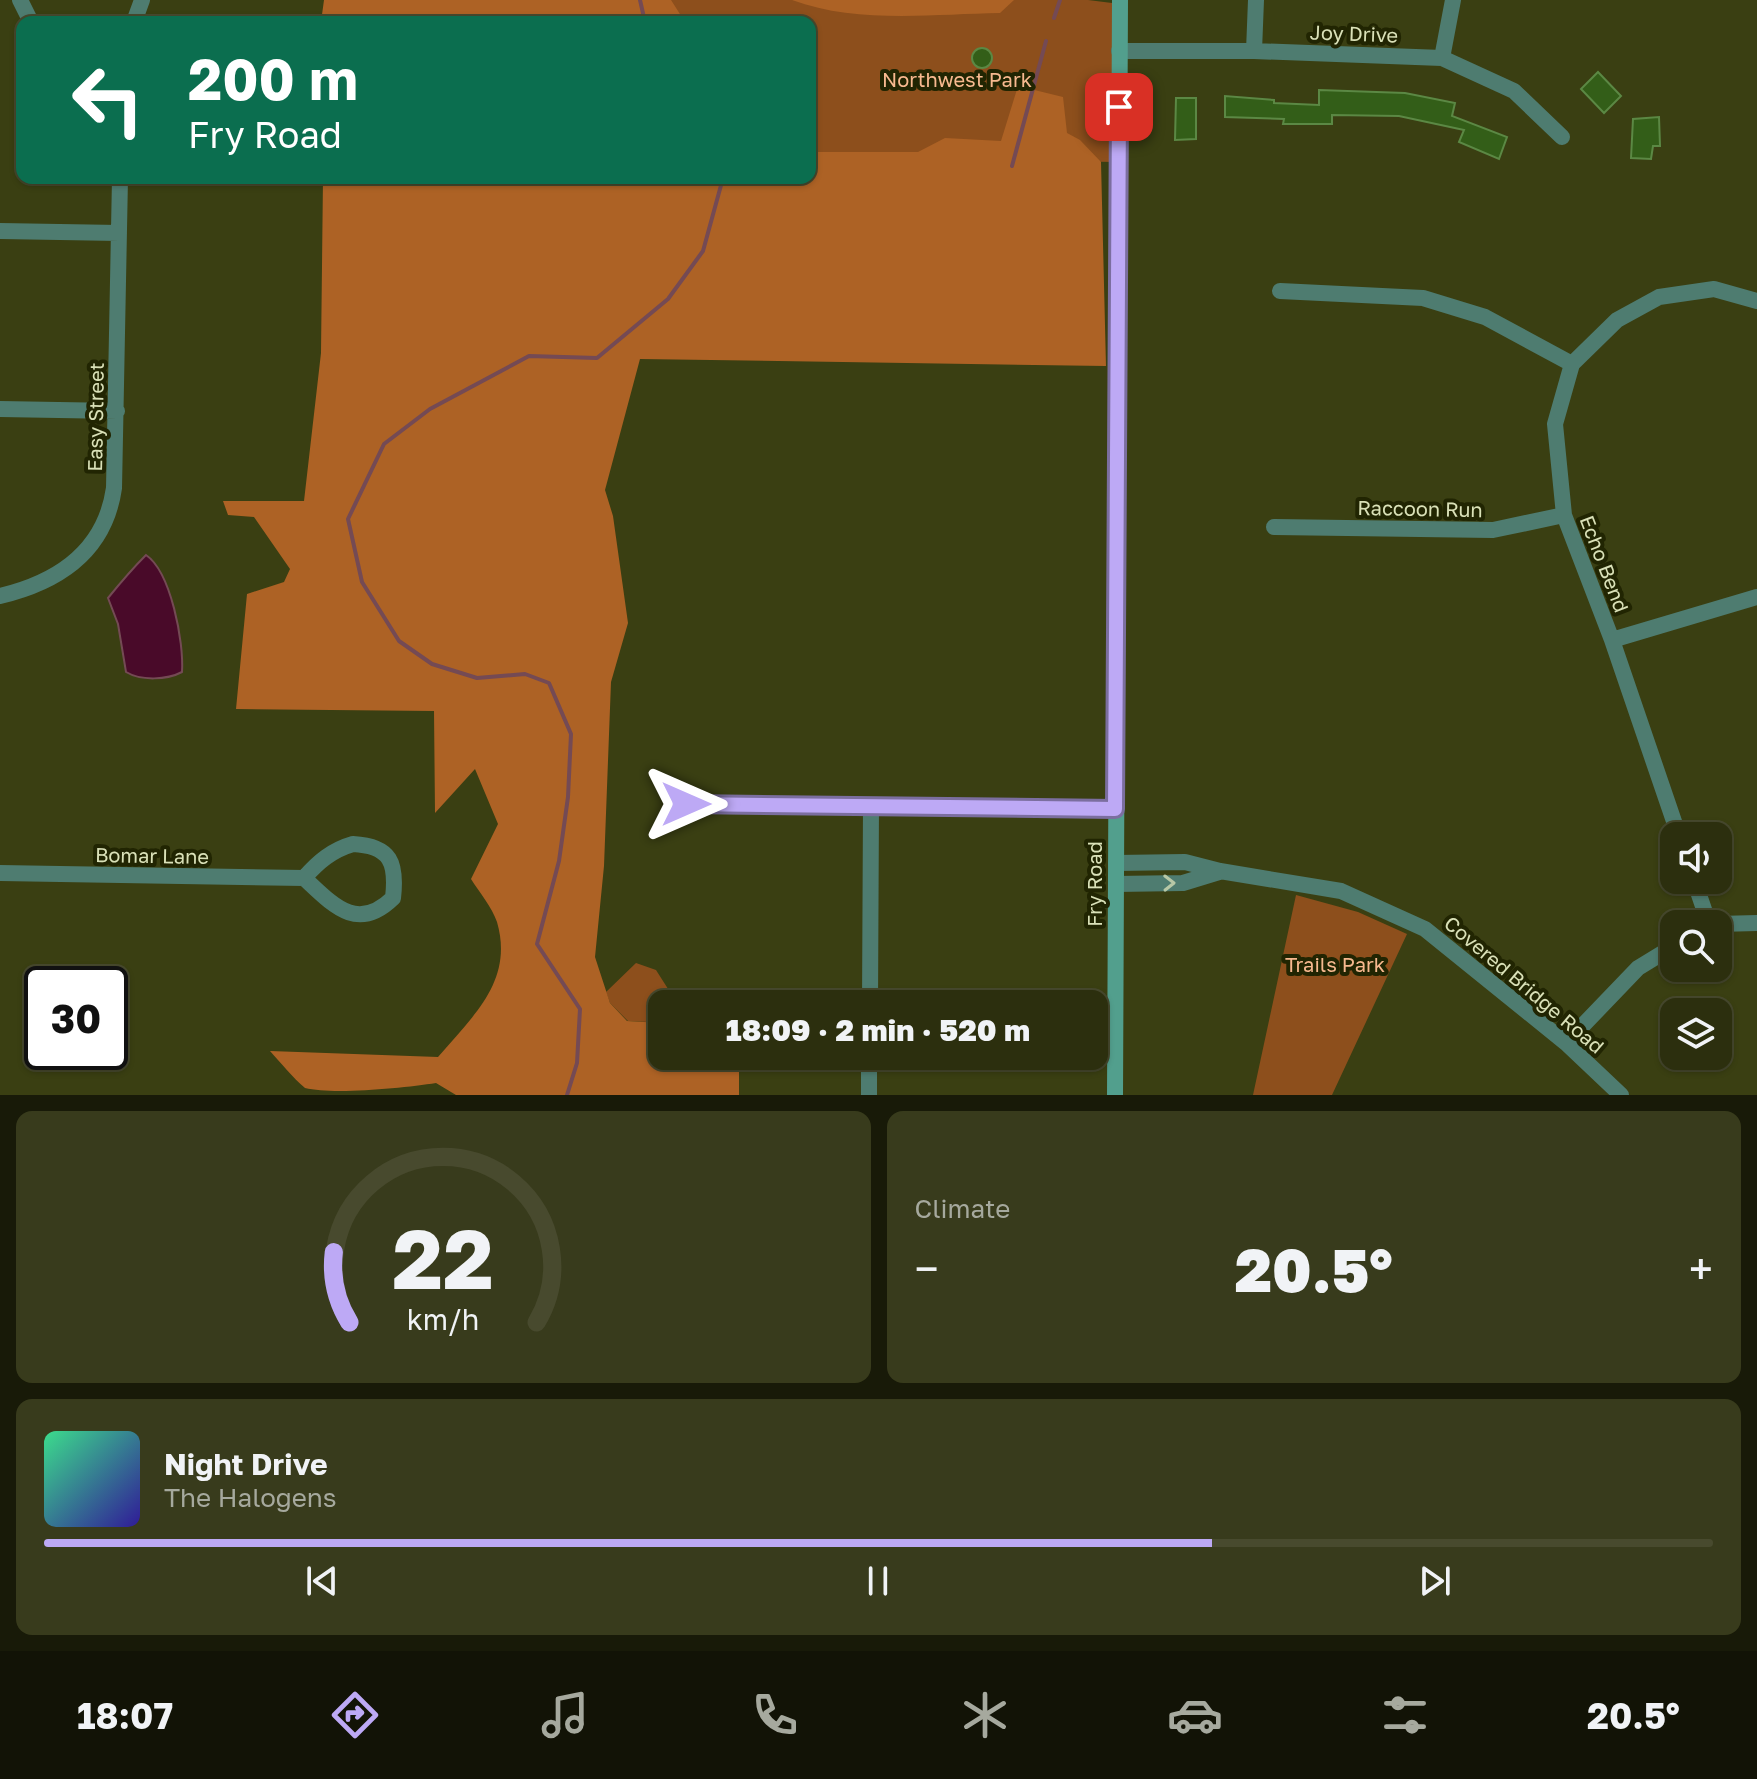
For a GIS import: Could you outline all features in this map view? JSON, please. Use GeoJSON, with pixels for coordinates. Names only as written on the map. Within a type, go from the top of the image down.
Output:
{"type":"FeatureCollection","features":[{"type":"Feature","properties":{"kind":"street","name":"Fry Road"},"geometry":{"type":"LineString","coordinates":[[1115,1095],[1120,0]]}},
{"type":"Feature","properties":{"kind":"street"},"geometry":{"type":"LineString","coordinates":[[1254,51],[1256,0]]}},
{"type":"Feature","properties":{"kind":"street"},"geometry":{"type":"LineString","coordinates":[[1442,58],[1453,0]]}},
{"type":"Feature","properties":{"kind":"street","name":"Joy Drive"},"geometry":{"type":"LineString","coordinates":[[1119,51],[1254,51],[1442,58],[1514,91],[1562,137]]}},
{"type":"Feature","properties":{"kind":"street","name":"Easy Street"},"geometry":{"type":"LineString","coordinates":[[0,596],[32,589],[54,578],[76,561],[107,523],[114,488],[117,411],[120,184]]}},
{"type":"Feature","properties":{"kind":"street"},"geometry":{"type":"LineString","coordinates":[[0,231],[119,233]]}},
{"type":"Feature","properties":{"kind":"street","name":"Echo Bend"},"geometry":{"type":"LineString","coordinates":[[1674,822],[1612,640],[1564,515],[1555,424],[1572,364],[1617,320],[1659,297],[1714,289],[1757,301]]}},
{"type":"Feature","properties":{"kind":"street"},"geometry":{"type":"LineString","coordinates":[[1280,291],[1423,298],[1485,317],[1572,364]]}},
{"type":"Feature","properties":{"kind":"street"},"geometry":{"type":"LineString","coordinates":[[0,409],[117,411]]}},
{"type":"Feature","properties":{"kind":"street","name":"Raccoon Run"},"geometry":{"type":"LineString","coordinates":[[1274,527],[1493,530],[1564,515]]}},
{"type":"Feature","properties":{"kind":"street"},"geometry":{"type":"LineString","coordinates":[[1612,640],[1757,597]]}},
{"type":"Feature","properties":{"kind":"street"},"geometry":{"type":"LineString","coordinates":[[686,804],[1115,809]]}},
{"type":"Feature","properties":{"kind":"street"},"geometry":{"type":"LineString","coordinates":[[870,990],[871,805]]}},
{"type":"Feature","properties":{"kind":"street"},"geometry":{"type":"LineString","coordinates":[[353,844],[370,845],[384,851],[394,867],[393,898],[383,908],[353,916],[337,907],[304,878],[339,848],[353,844]]}},
{"type":"Feature","properties":{"kind":"street","name":"Covered Bridge Road"},"geometry":{"type":"LineString","coordinates":[[1116,863],[1185,862],[1220,871],[1341,891],[1425,929],[1566,1043],[1621,1095]]}},
{"type":"Feature","properties":{"kind":"street"},"geometry":{"type":"LineString","coordinates":[[1116,884],[1183,883],[1220,871]]}},
{"type":"Feature","properties":{"kind":"street","name":"Bomar Lane"},"geometry":{"type":"LineString","coordinates":[[0,873],[304,878]]}},
{"type":"Feature","properties":{"kind":"street"},"geometry":{"type":"LineString","coordinates":[[1732,924],[1757,923]]}},
{"type":"Feature","properties":{"kind":"street"},"geometry":{"type":"LineString","coordinates":[[1566,1043],[1638,968],[1660,955]]}},
{"type":"Feature","properties":{"kind":"street"},"geometry":{"type":"LineString","coordinates":[[869,1070],[869,1095]]}},
{"type":"Feature","properties":{"kind":"green space","name":"Northwest Park"},"geometry":{"type":"Polygon","coordinates":[[[466,0],[1088,0],[1120,4],[1118,162],[816,158],[816,16],[465,16],[466,0]]]}},
{"type":"Feature","properties":{"kind":"green space","name":"Trails Park"},"geometry":{"type":"Polygon","coordinates":[[[1296,895],[1358,912],[1407,934],[1332,1095],[1253,1095],[1296,895]]]}},
{"type":"Feature","properties":{"kind":"green space"},"geometry":{"type":"Polygon","coordinates":[[[636,963],[656,970],[669,990],[648,990],[648,1022],[628,1021],[610,1003],[606,992],[636,963]]]}},
{"type":"Feature","properties":{"kind":"shaded area"},"geometry":{"type":"Polygon","coordinates":[[[324,0],[671,0],[681,16],[322,16],[324,0]]]}},
{"type":"Feature","properties":{"kind":"shaded area"},"geometry":{"type":"Polygon","coordinates":[[[792,0],[1014,0],[1000,13],[895,16],[842,12],[792,0]]]}},
{"type":"Feature","properties":{"kind":"shaded area"},"geometry":{"type":"Polygon","coordinates":[[[1018,86],[1063,97],[1067,133],[1080,140],[1101,162],[1106,366],[640,359],[605,490],[613,516],[628,623],[611,682],[604,866],[595,957],[610,1003],[627,1021],[648,1022],[648,1070],[739,1070],[739,1095],[456,1095],[436,1083],[350,1091],[305,1088],[270,1051],[438,1057],[487,996],[500,962],[501,943],[495,916],[471,879],[498,824],[475,769],[435,813],[434,711],[236,709],[247,594],[284,582],[290,569],[254,517],[228,515],[223,501],[304,501],[321,353],[323,184],[816,184],[816,152],[918,152],[945,138],[1001,141],[1018,86]]]}},
{"type":"Feature","properties":{"kind":"shaded area"},"geometry":{"type":"Polygon","coordinates":[[[146,555],[155,564],[169,592],[181,643],[182,672],[162,678],[139,677],[126,672],[118,624],[108,598],[146,555]]]}},
{"type":"Feature","properties":{"kind":"building"},"geometry":{"type":"Polygon","coordinates":[[[978,48],[986,48],[992,58],[986,68],[978,68],[972,62],[972,54],[978,48]]]}},
{"type":"Feature","properties":{"kind":"building"},"geometry":{"type":"Polygon","coordinates":[[[1598,72],[1621,96],[1604,113],[1581,89],[1598,72]]]}},
{"type":"Feature","properties":{"kind":"building"},"geometry":{"type":"Polygon","coordinates":[[[1319,90],[1405,93],[1455,103],[1452,116],[1507,137],[1499,159],[1459,142],[1464,130],[1399,116],[1332,115],[1332,124],[1283,124],[1284,119],[1225,117],[1225,96],[1319,105],[1319,90]]]}},
{"type":"Feature","properties":{"kind":"building"},"geometry":{"type":"Polygon","coordinates":[[[1176,98],[1196,98],[1196,139],[1175,140],[1176,98]]]}},
{"type":"Feature","properties":{"kind":"building"},"geometry":{"type":"Polygon","coordinates":[[[1659,117],[1660,146],[1653,146],[1651,159],[1631,158],[1633,119],[1659,117]]]}},
{"type":"Feature","properties":{"kind":"waterway"},"geometry":{"type":"LineString","coordinates":[[640,0],[644,16]]}},
{"type":"Feature","properties":{"kind":"waterway"},"geometry":{"type":"LineString","coordinates":[[1054,18],[1060,0]]}},
{"type":"Feature","properties":{"kind":"waterway"},"geometry":{"type":"LineString","coordinates":[[1012,166],[1046,41]]}},
{"type":"Feature","properties":{"kind":"waterway"},"geometry":{"type":"LineString","coordinates":[[567,1095],[577,1063],[580,1009],[537,944],[559,861],[568,797],[571,734],[549,683],[525,674],[477,678],[432,664],[399,641],[362,582],[348,519],[384,444],[430,409],[529,356],[597,358],[668,299],[703,251],[721,184]]}},
{"type":"Feature","properties":{"kind":"route"},"geometry":{"type":"LineString","coordinates":[[686,804],[1115,809],[1119,107]]}}]}
